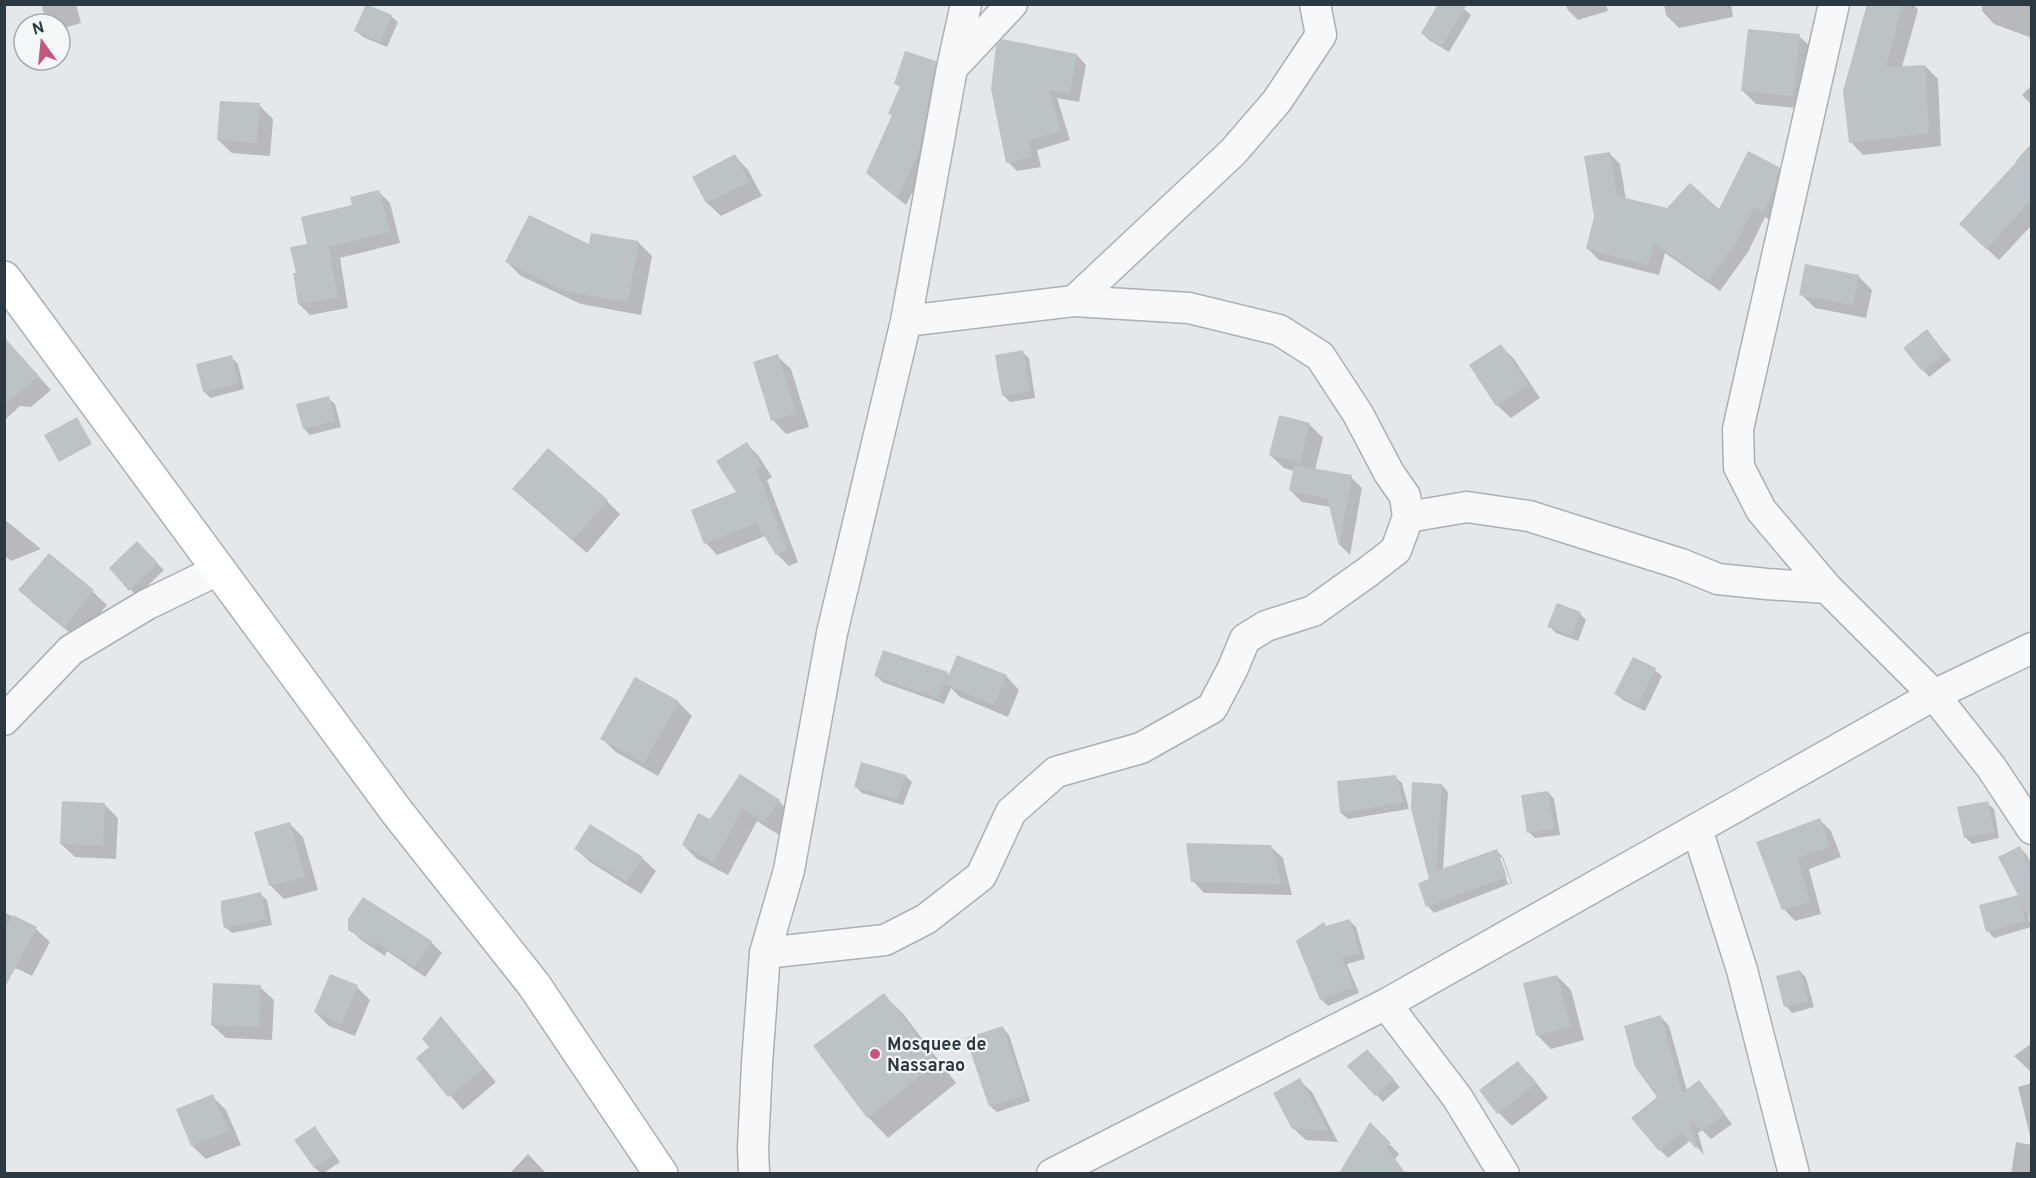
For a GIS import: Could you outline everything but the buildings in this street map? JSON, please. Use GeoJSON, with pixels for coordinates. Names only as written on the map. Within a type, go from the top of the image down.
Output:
{"type":"FeatureCollection","features":[{"type":"Feature","properties":{"kind":"street"},"geometry":{"type":"LineString","coordinates":[[754,1173],[756,1076],[765,953],[789,870],[832,633],[906,321],[952,68],[966,4]]}},
{"type":"Feature","properties":{"kind":"street"},"geometry":{"type":"LineString","coordinates":[[952,68],[1012,4]]}},
{"type":"Feature","properties":{"kind":"street"},"geometry":{"type":"LineString","coordinates":[[1074,301],[1233,152],[1277,101],[1322,35],[1315,4]]}},
{"type":"Feature","properties":{"kind":"street"},"geometry":{"type":"LineString","coordinates":[[1834,4],[1738,429],[1739,467],[1761,510],[1827,588],[1934,695],[1991,767],[2031,829]]}},
{"type":"Feature","properties":{"kind":"street"},"geometry":{"type":"LineString","coordinates":[[4,278],[397,812],[534,985],[661,1173]]}},
{"type":"Feature","properties":{"kind":"street"},"geometry":{"type":"LineString","coordinates":[[765,953],[885,940],[926,919],[981,876],[1011,813],[1056,772],[1141,747],[1212,708],[1245,639],[1266,626],[1313,611],[1369,571],[1396,550],[1408,517],[1405,496],[1389,473],[1358,414],[1320,356],[1279,330],[1189,308],[1074,301],[906,321]]}},
{"type":"Feature","properties":{"kind":"street"},"geometry":{"type":"LineString","coordinates":[[1408,517],[1467,507],[1529,516],[1681,564],[1718,579],[1827,588]]}},
{"type":"Feature","properties":{"kind":"street"},"geometry":{"type":"LineString","coordinates":[[4,720],[71,650],[146,605],[218,570]]}},
{"type":"Feature","properties":{"kind":"street"},"geometry":{"type":"LineString","coordinates":[[1052,1173],[1386,1004],[1934,695],[2031,648]]}},
{"type":"Feature","properties":{"kind":"street"},"geometry":{"type":"LineString","coordinates":[[1697,830],[1742,970],[1794,1173]]}},
{"type":"Feature","properties":{"kind":"street"},"geometry":{"type":"LineString","coordinates":[[1386,1004],[1457,1097],[1504,1173]]}},
{"type":"Feature","properties":{"kind":"place","name":"Mosquee de Nassarao"},"geometry":{"type":"Point","coordinates":[875,1054]}}]}
